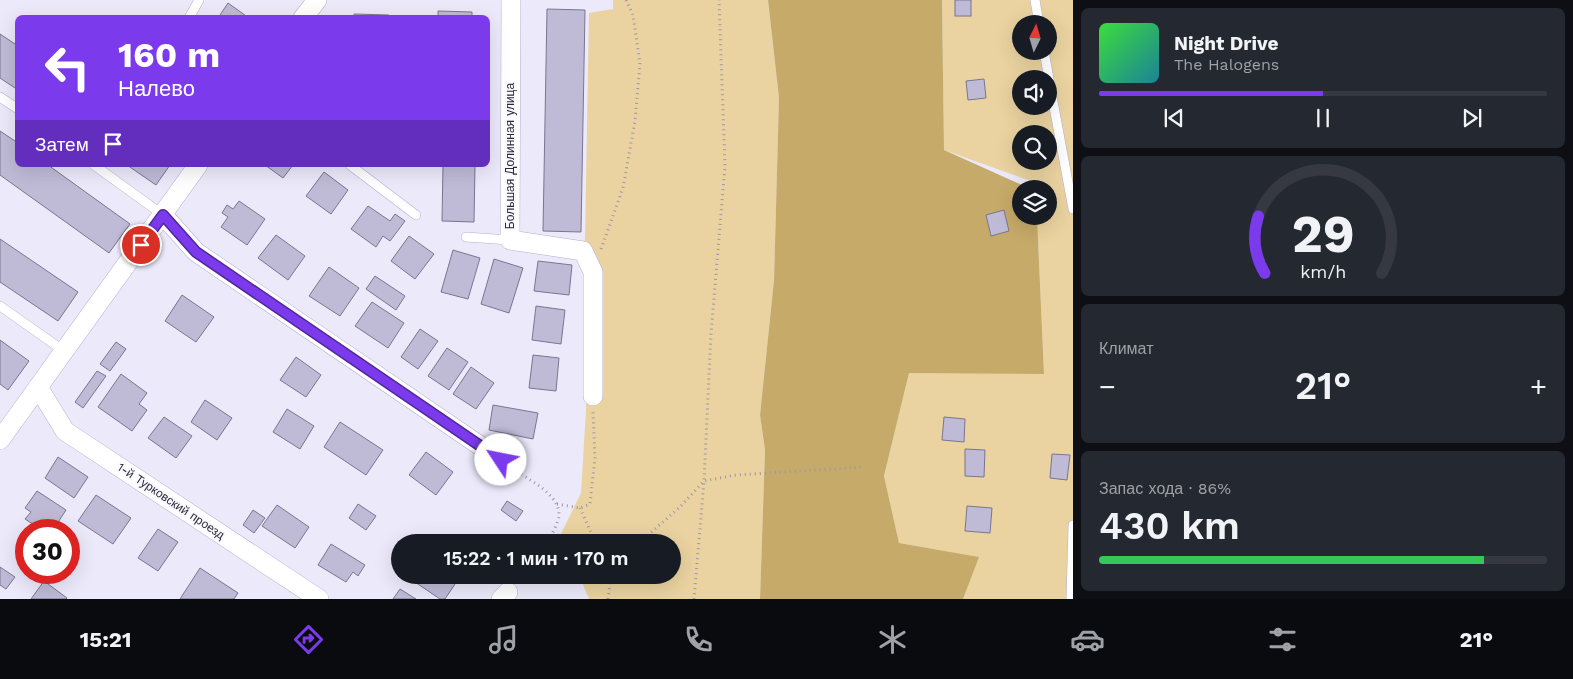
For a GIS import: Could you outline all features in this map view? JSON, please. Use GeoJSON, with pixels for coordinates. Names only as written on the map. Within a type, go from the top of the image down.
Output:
{"type":"FeatureCollection","features":[{"type":"Feature","properties":{"kind":"street"},"geometry":{"type":"LineString","coordinates":[[305,15],[317,0]]}},
{"type":"Feature","properties":{"kind":"street","name":"Большая Долинная улица"},"geometry":{"type":"LineString","coordinates":[[511,0],[510,240],[583,251],[588,262]]}},
{"type":"Feature","properties":{"kind":"street"},"geometry":{"type":"LineString","coordinates":[[0,440],[197,167]]}},
{"type":"Feature","properties":{"kind":"street"},"geometry":{"type":"LineString","coordinates":[[163,215],[196,252],[501,460]]}},
{"type":"Feature","properties":{"kind":"street"},"geometry":{"type":"LineString","coordinates":[[588,262],[593,272],[593,396]]}},
{"type":"Feature","properties":{"kind":"street","name":"1-й Турковский проезд"},"geometry":{"type":"LineString","coordinates":[[38,387],[65,430],[319,599]]}},
{"type":"Feature","properties":{"kind":"lane"},"geometry":{"type":"LineString","coordinates":[[191,15],[199,0]]}},
{"type":"Feature","properties":{"kind":"lane"},"geometry":{"type":"LineString","coordinates":[[1035,0],[1038,15]]}},
{"type":"Feature","properties":{"kind":"lane"},"geometry":{"type":"LineString","coordinates":[[0,97],[15,107]]}},
{"type":"Feature","properties":{"kind":"lane"},"geometry":{"type":"LineString","coordinates":[[1056,115],[1073,209]]}},
{"type":"Feature","properties":{"kind":"lane"},"geometry":{"type":"LineString","coordinates":[[97,167],[163,215]]}},
{"type":"Feature","properties":{"kind":"lane"},"geometry":{"type":"LineString","coordinates":[[353,167],[416,215]]}},
{"type":"Feature","properties":{"kind":"lane"},"geometry":{"type":"LineString","coordinates":[[466,237],[510,240]]}},
{"type":"Feature","properties":{"kind":"lane"},"geometry":{"type":"LineString","coordinates":[[0,306],[64,351]]}},
{"type":"Feature","properties":{"kind":"lane"},"geometry":{"type":"LineString","coordinates":[[1071,599],[1073,525]]}},
{"type":"Feature","properties":{"kind":"path"},"geometry":{"type":"LineString","coordinates":[[588,262],[604,247],[623,188],[635,122],[640,63],[633,15],[626,0]]}},
{"type":"Feature","properties":{"kind":"path"},"geometry":{"type":"LineString","coordinates":[[694,599],[704,481],[712,334],[725,166],[719,0]]}},
{"type":"Feature","properties":{"kind":"path"},"geometry":{"type":"LineString","coordinates":[[557,504],[580,508],[590,504],[595,458],[593,396]]}},
{"type":"Feature","properties":{"kind":"path"},"geometry":{"type":"LineString","coordinates":[[501,460],[547,493],[557,504],[559,517],[552,534]]}},
{"type":"Feature","properties":{"kind":"path"},"geometry":{"type":"LineString","coordinates":[[649,534],[704,481],[736,476],[862,467]]}},
{"type":"Feature","properties":{"kind":"path"},"geometry":{"type":"LineString","coordinates":[[580,508],[592,534]]}},
{"type":"Feature","properties":{"kind":"path"},"geometry":{"type":"LineString","coordinates":[[608,599],[610,584]]}},
{"type":"Feature","properties":{"kind":"shaded area"},"geometry":{"type":"Polygon","coordinates":[[[613,0],[768,0],[779,98],[774,280],[760,415],[765,450],[760,599],[589,599],[583,584],[681,584],[681,534],[561,534],[581,493],[586,410],[586,276],[578,259],[585,239],[589,13],[613,9],[613,0]]]}},
{"type":"Feature","properties":{"kind":"shaded area"},"geometry":{"type":"Polygon","coordinates":[[[768,0],[942,0],[944,150],[1012,180],[1012,225],[1037,225],[1044,374],[909,373],[884,476],[899,543],[979,557],[963,599],[760,599],[765,450],[760,415],[774,280],[779,98],[768,0]]]}},
{"type":"Feature","properties":{"kind":"shaded area"},"geometry":{"type":"Polygon","coordinates":[[[942,0],[1073,0],[1073,599],[963,599],[978,557],[899,543],[884,476],[909,373],[1044,373],[1037,225],[1057,225],[1057,180],[1028,180],[944,150],[942,0]]]}},
{"type":"Feature","properties":{"kind":"building"},"geometry":{"type":"Polygon","coordinates":[[[955,0],[971,0],[971,16],[955,16],[955,0]]]}},
{"type":"Feature","properties":{"kind":"building"},"geometry":{"type":"Polygon","coordinates":[[[228,3],[245,15],[220,15],[228,3]]]}},
{"type":"Feature","properties":{"kind":"building"},"geometry":{"type":"Polygon","coordinates":[[[547,9],[585,10],[581,232],[543,231],[547,9]]]}},
{"type":"Feature","properties":{"kind":"building"},"geometry":{"type":"Polygon","coordinates":[[[438,11],[472,12],[472,15],[438,15],[438,11]]]}},
{"type":"Feature","properties":{"kind":"building"},"geometry":{"type":"Polygon","coordinates":[[[354,14],[389,15],[354,15],[354,14]]]}},
{"type":"Feature","properties":{"kind":"building"},"geometry":{"type":"Polygon","coordinates":[[[0,34],[15,44],[15,88],[0,78],[0,34]]]}},
{"type":"Feature","properties":{"kind":"building"},"geometry":{"type":"Polygon","coordinates":[[[984,79],[986,98],[968,100],[966,81],[984,79]]]}},
{"type":"Feature","properties":{"kind":"building"},"geometry":{"type":"Polygon","coordinates":[[[0,131],[15,141],[15,167],[51,167],[130,224],[109,253],[0,175],[0,131]]]}},
{"type":"Feature","properties":{"kind":"building"},"geometry":{"type":"Polygon","coordinates":[[[130,167],[169,167],[156,185],[130,167]]]}},
{"type":"Feature","properties":{"kind":"building"},"geometry":{"type":"Polygon","coordinates":[[[268,167],[291,167],[283,178],[268,167]]]}},
{"type":"Feature","properties":{"kind":"building"},"geometry":{"type":"Polygon","coordinates":[[[443,167],[475,167],[474,222],[442,221],[443,167]]]}},
{"type":"Feature","properties":{"kind":"building"},"geometry":{"type":"Polygon","coordinates":[[[324,172],[348,190],[331,214],[306,196],[324,172]]]}},
{"type":"Feature","properties":{"kind":"building"},"geometry":{"type":"Polygon","coordinates":[[[239,201],[265,219],[247,245],[221,227],[228,217],[222,213],[227,205],[233,209],[239,201]]]}},
{"type":"Feature","properties":{"kind":"building"},"geometry":{"type":"Polygon","coordinates":[[[368,206],[390,221],[395,214],[405,221],[390,241],[383,236],[376,247],[351,229],[368,206]]]}},
{"type":"Feature","properties":{"kind":"building"},"geometry":{"type":"Polygon","coordinates":[[[1004,210],[1009,231],[991,236],[986,215],[1004,210]]]}},
{"type":"Feature","properties":{"kind":"building"},"geometry":{"type":"Polygon","coordinates":[[[276,235],[305,256],[288,280],[258,258],[276,235]]]}},
{"type":"Feature","properties":{"kind":"building"},"geometry":{"type":"Polygon","coordinates":[[[409,236],[434,254],[415,279],[391,261],[409,236]]]}},
{"type":"Feature","properties":{"kind":"building"},"geometry":{"type":"Polygon","coordinates":[[[0,239],[78,292],[58,321],[0,282],[0,239]]]}},
{"type":"Feature","properties":{"kind":"building"},"geometry":{"type":"Polygon","coordinates":[[[453,250],[480,258],[468,299],[441,292],[453,250]]]}},
{"type":"Feature","properties":{"kind":"building"},"geometry":{"type":"Polygon","coordinates":[[[494,259],[523,268],[509,313],[481,304],[494,259]]]}},
{"type":"Feature","properties":{"kind":"building"},"geometry":{"type":"Polygon","coordinates":[[[538,261],[572,265],[569,295],[534,291],[538,261]]]}},
{"type":"Feature","properties":{"kind":"building"},"geometry":{"type":"Polygon","coordinates":[[[329,267],[359,288],[340,316],[309,296],[329,267]]]}},
{"type":"Feature","properties":{"kind":"building"},"geometry":{"type":"Polygon","coordinates":[[[375,276],[405,296],[396,310],[366,289],[375,276]]]}},
{"type":"Feature","properties":{"kind":"building"},"geometry":{"type":"Polygon","coordinates":[[[182,295],[214,317],[196,342],[165,321],[182,295]]]}},
{"type":"Feature","properties":{"kind":"building"},"geometry":{"type":"Polygon","coordinates":[[[372,302],[404,323],[388,348],[355,326],[372,302]]]}},
{"type":"Feature","properties":{"kind":"building"},"geometry":{"type":"Polygon","coordinates":[[[536,306],[565,310],[561,344],[532,340],[536,306]]]}},
{"type":"Feature","properties":{"kind":"building"},"geometry":{"type":"Polygon","coordinates":[[[420,329],[438,341],[418,369],[401,357],[420,329]]]}},
{"type":"Feature","properties":{"kind":"building"},"geometry":{"type":"Polygon","coordinates":[[[0,340],[29,361],[8,390],[0,384],[0,340]]]}},
{"type":"Feature","properties":{"kind":"building"},"geometry":{"type":"Polygon","coordinates":[[[116,342],[126,349],[110,371],[100,364],[116,342]]]}},
{"type":"Feature","properties":{"kind":"building"},"geometry":{"type":"Polygon","coordinates":[[[447,348],[468,362],[449,390],[428,376],[447,348]]]}},
{"type":"Feature","properties":{"kind":"building"},"geometry":{"type":"Polygon","coordinates":[[[533,355],[559,358],[556,391],[529,388],[533,355]]]}},
{"type":"Feature","properties":{"kind":"building"},"geometry":{"type":"Polygon","coordinates":[[[296,357],[321,375],[306,397],[280,380],[296,357]]]}},
{"type":"Feature","properties":{"kind":"building"},"geometry":{"type":"Polygon","coordinates":[[[471,367],[494,383],[476,409],[453,394],[471,367]]]}},
{"type":"Feature","properties":{"kind":"building"},"geometry":{"type":"Polygon","coordinates":[[[97,371],[106,376],[83,408],[75,402],[97,371]]]}},
{"type":"Feature","properties":{"kind":"building"},"geometry":{"type":"Polygon","coordinates":[[[121,374],[147,393],[139,404],[147,410],[132,431],[98,407],[121,374]]]}},
{"type":"Feature","properties":{"kind":"building"},"geometry":{"type":"Polygon","coordinates":[[[205,400],[232,418],[217,440],[191,422],[205,400]]]}},
{"type":"Feature","properties":{"kind":"building"},"geometry":{"type":"Polygon","coordinates":[[[493,405],[538,413],[533,439],[489,430],[493,405]]]}},
{"type":"Feature","properties":{"kind":"building"},"geometry":{"type":"Polygon","coordinates":[[[287,409],[314,426],[300,449],[273,432],[287,409]]]}},
{"type":"Feature","properties":{"kind":"building"},"geometry":{"type":"Polygon","coordinates":[[[164,417],[192,436],[176,458],[148,438],[164,417]]]}},
{"type":"Feature","properties":{"kind":"building"},"geometry":{"type":"Polygon","coordinates":[[[944,417],[965,419],[964,442],[942,440],[944,417]]]}},
{"type":"Feature","properties":{"kind":"building"},"geometry":{"type":"Polygon","coordinates":[[[340,422],[383,450],[366,475],[324,447],[340,422]]]}},
{"type":"Feature","properties":{"kind":"building"},"geometry":{"type":"Polygon","coordinates":[[[965,449],[985,450],[984,477],[965,476],[965,449]]]}},
{"type":"Feature","properties":{"kind":"building"},"geometry":{"type":"Polygon","coordinates":[[[426,452],[453,472],[436,495],[409,475],[426,452]]]}},
{"type":"Feature","properties":{"kind":"building"},"geometry":{"type":"Polygon","coordinates":[[[1052,454],[1070,455],[1067,480],[1050,478],[1052,454]]]}},
{"type":"Feature","properties":{"kind":"building"},"geometry":{"type":"Polygon","coordinates":[[[58,457],[88,477],[74,498],[45,478],[58,457]]]}},
{"type":"Feature","properties":{"kind":"building"},"geometry":{"type":"Polygon","coordinates":[[[37,491],[66,510],[60,519],[25,519],[31,512],[25,508],[37,491]]]}},
{"type":"Feature","properties":{"kind":"building"},"geometry":{"type":"Polygon","coordinates":[[[96,495],[131,518],[113,544],[80,522],[79,519],[96,495]]]}},
{"type":"Feature","properties":{"kind":"building"},"geometry":{"type":"Polygon","coordinates":[[[507,501],[523,511],[516,521],[501,510],[507,501]]]}},
{"type":"Feature","properties":{"kind":"building"},"geometry":{"type":"Polygon","coordinates":[[[358,504],[376,516],[366,530],[349,518],[358,504]]]}},
{"type":"Feature","properties":{"kind":"building"},"geometry":{"type":"Polygon","coordinates":[[[277,505],[309,527],[295,548],[262,526],[277,505]]]}},
{"type":"Feature","properties":{"kind":"building"},"geometry":{"type":"Polygon","coordinates":[[[967,506],[992,508],[990,533],[965,531],[967,506]]]}},
{"type":"Feature","properties":{"kind":"building"},"geometry":{"type":"Polygon","coordinates":[[[253,510],[265,518],[254,533],[243,525],[253,510]]]}},
{"type":"Feature","properties":{"kind":"building"},"geometry":{"type":"Polygon","coordinates":[[[158,529],[178,542],[158,571],[138,558],[158,529]]]}},
{"type":"Feature","properties":{"kind":"building"},"geometry":{"type":"Polygon","coordinates":[[[331,544],[365,565],[358,576],[353,572],[346,582],[318,565],[331,544]]]}},
{"type":"Feature","properties":{"kind":"building"},"geometry":{"type":"Polygon","coordinates":[[[0,567],[15,577],[6,589],[0,585],[0,567]]]}},
{"type":"Feature","properties":{"kind":"building"},"geometry":{"type":"Polygon","coordinates":[[[200,568],[238,593],[234,599],[180,599],[200,568]]]}},
{"type":"Feature","properties":{"kind":"building"},"geometry":{"type":"Polygon","coordinates":[[[42,584],[48,584],[67,598],[66,599],[31,599],[42,584]]]}},
{"type":"Feature","properties":{"kind":"building"},"geometry":{"type":"Polygon","coordinates":[[[418,584],[455,584],[445,599],[440,599],[418,584]]]}},
{"type":"Feature","properties":{"kind":"building"},"geometry":{"type":"Polygon","coordinates":[[[400,589],[416,599],[393,599],[400,589]]]}},
{"type":"Feature","properties":{"kind":"route"},"geometry":{"type":"LineString","coordinates":[[141,245],[163,215],[196,252],[501,460]]}}]}
